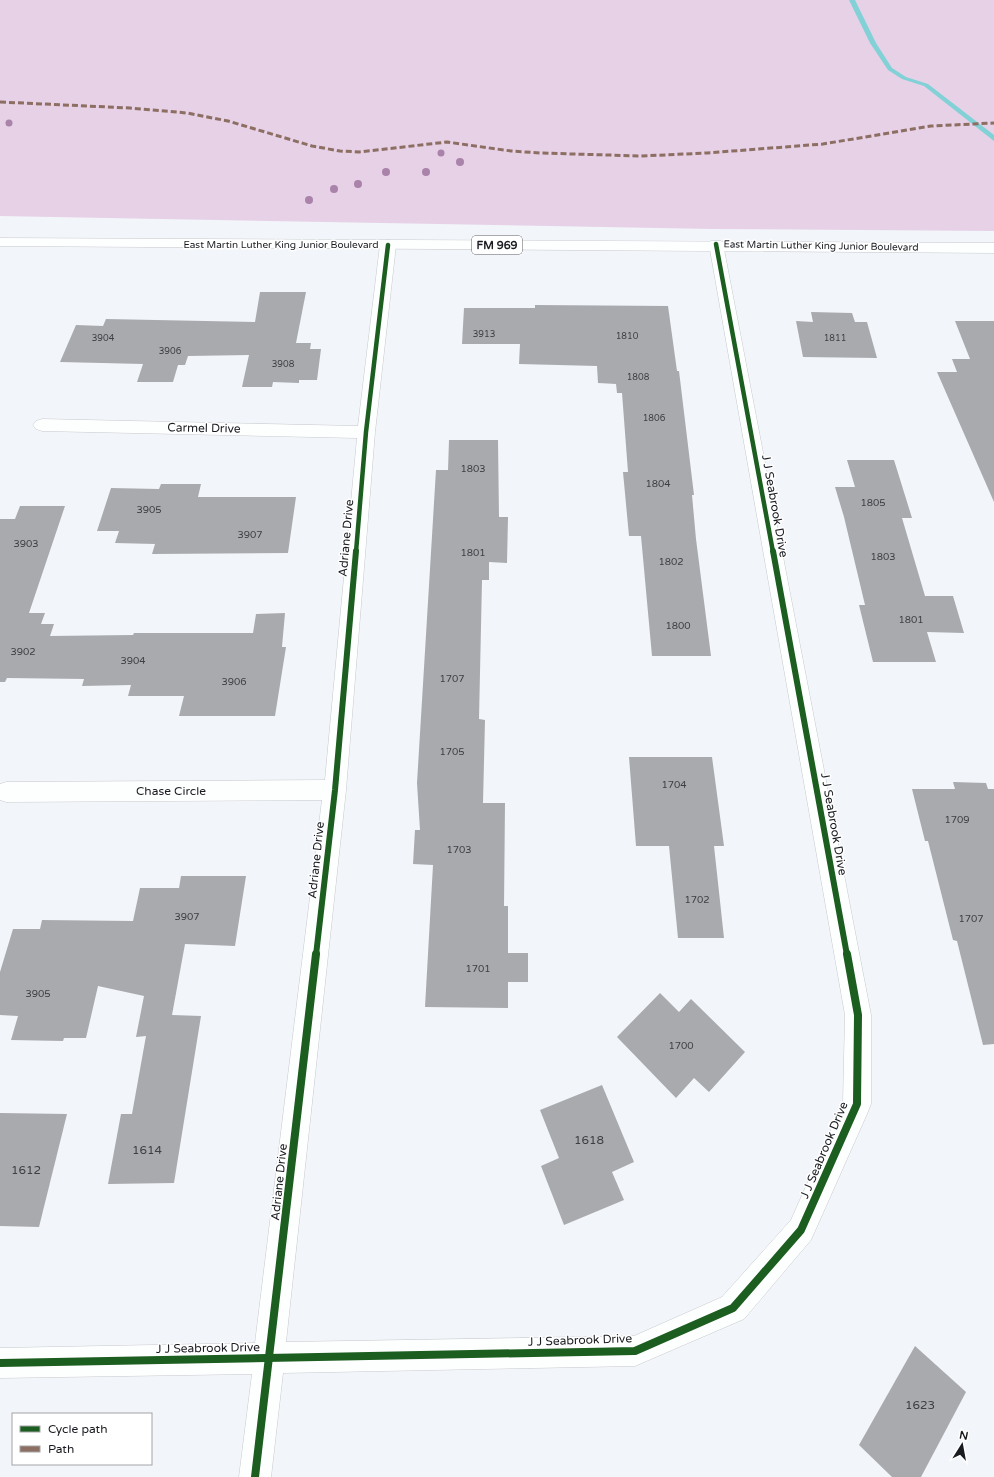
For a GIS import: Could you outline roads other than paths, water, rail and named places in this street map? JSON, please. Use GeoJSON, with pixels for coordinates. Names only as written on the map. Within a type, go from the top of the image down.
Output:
{"type":"FeatureCollection","features":[{"type":"Feature","properties":{"kind":"street","name":"East Martin Luther King Junior Boulevard"},"geometry":{"type":"LineString","coordinates":[[0,242],[388,245],[716,244],[994,248]]}},
{"type":"Feature","properties":{"kind":"street","name":"J J Seabrook Drive"},"geometry":{"type":"LineString","coordinates":[[0,1363],[635,1351],[733,1308],[801,1230],[857,1104],[858,1015],[716,244]]}},
{"type":"Feature","properties":{"kind":"street","name":"Adriane Drive"},"geometry":{"type":"LineString","coordinates":[[255,1477],[335,790],[366,432],[388,245]]}},
{"type":"Feature","properties":{"kind":"street","name":"Carmel Drive"},"geometry":{"type":"LineString","coordinates":[[42,425],[366,432]]}},
{"type":"Feature","properties":{"kind":"street","name":"Chase Circle"},"geometry":{"type":"LineString","coordinates":[[6,792],[335,790]]}},
{"type":"Feature","properties":{"kind":"waterway"},"geometry":{"type":"LineString","coordinates":[[852,0],[873,43],[890,69],[904,78],[926,85],[994,139]]}}]}
